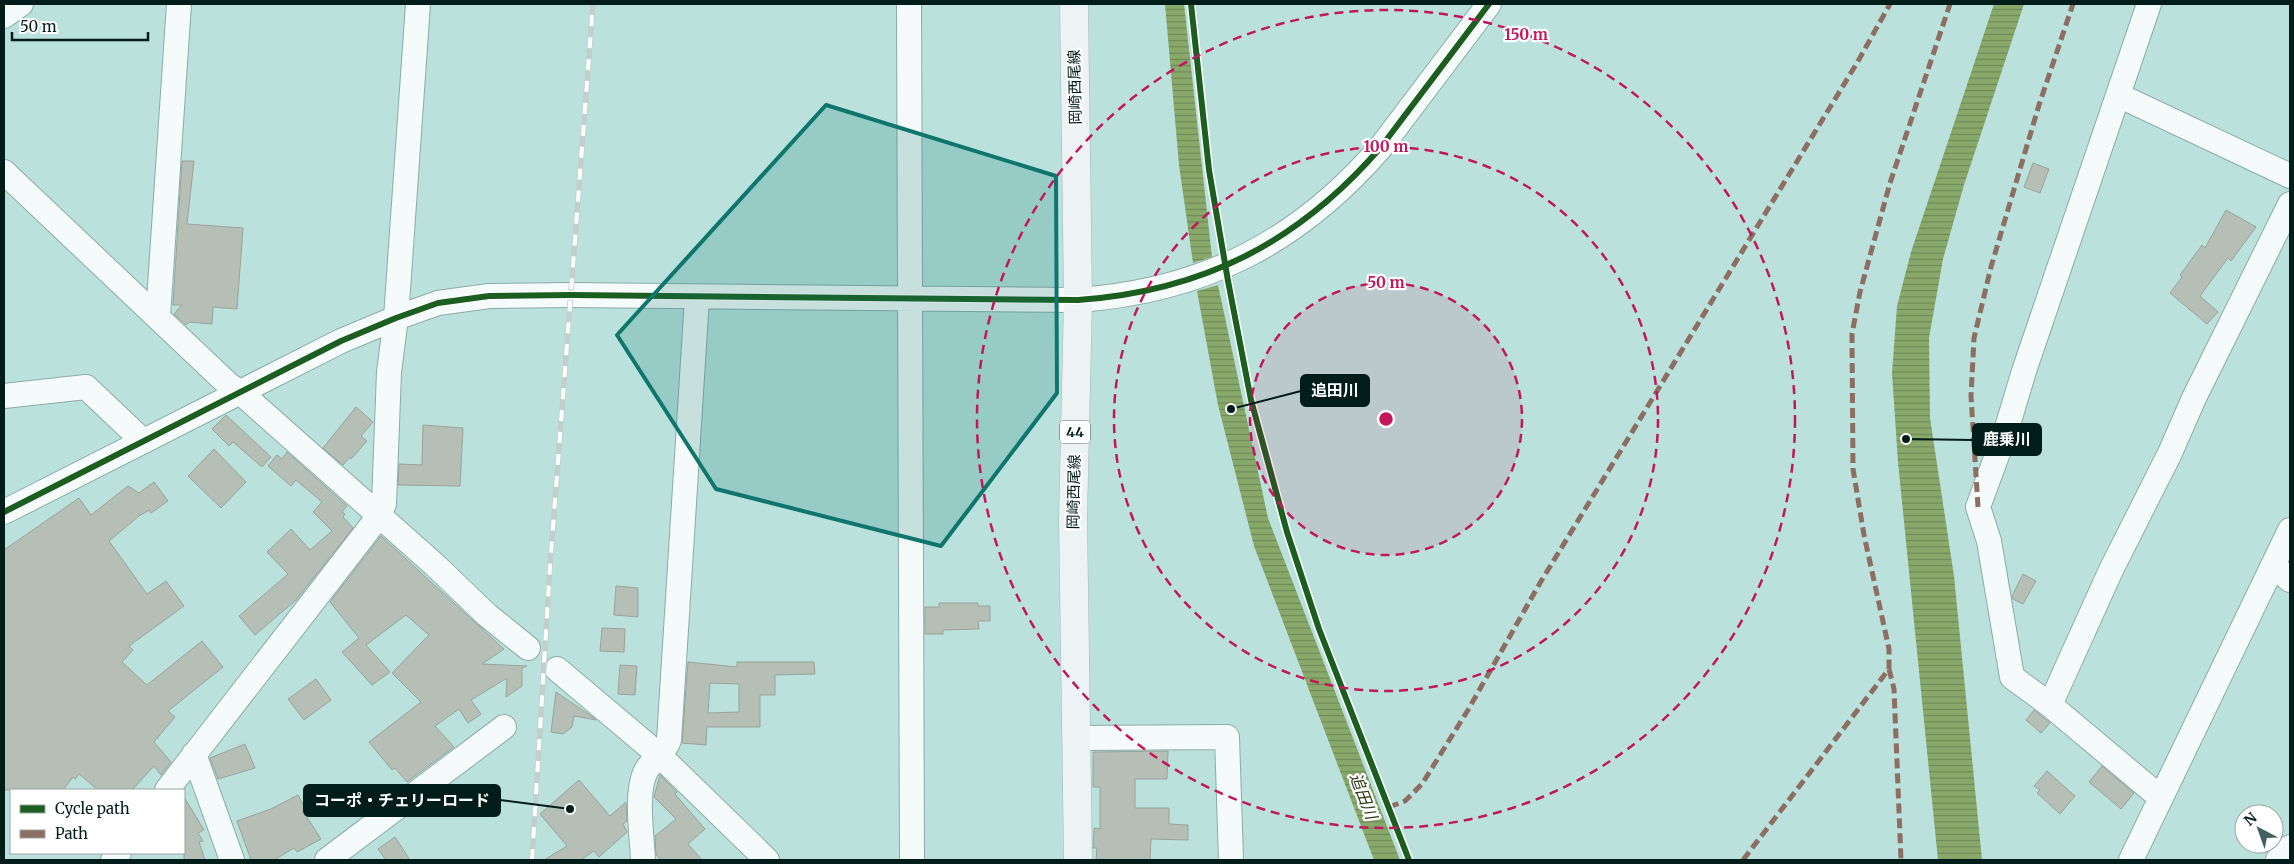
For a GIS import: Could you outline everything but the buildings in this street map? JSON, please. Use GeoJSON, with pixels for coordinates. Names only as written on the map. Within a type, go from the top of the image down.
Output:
{"type":"FeatureCollection","features":[{"type":"Feature","properties":{"kind":"main road","name":"岡崎西尾線"},"geometry":{"type":"LineString","coordinates":[[1074,4],[1078,300],[1073,519],[1078,738],[1078,860]]}},
{"type":"Feature","properties":{"kind":"street"},"geometry":{"type":"LineString","coordinates":[[4,16],[21,4]]}},
{"type":"Feature","properties":{"kind":"street"},"geometry":{"type":"LineString","coordinates":[[158,316],[180,4]]}},
{"type":"Feature","properties":{"kind":"street"},"geometry":{"type":"LineString","coordinates":[[168,789],[379,516],[384,504],[389,372],[396,318],[418,4]]}},
{"type":"Feature","properties":{"kind":"street"},"geometry":{"type":"LineString","coordinates":[[909,4],[912,860]]}},
{"type":"Feature","properties":{"kind":"street"},"geometry":{"type":"LineString","coordinates":[[4,512],[341,341],[438,303],[489,296],[1078,300],[1116,296],[1191,280],[1224,267],[1284,234],[1335,194],[1362,169],[1401,121],[1489,4]]}},
{"type":"Feature","properties":{"kind":"street"},"geometry":{"type":"LineString","coordinates":[[2149,4],[2024,371],[2006,432],[1978,507],[1989,541],[2012,677],[2050,705],[2161,798]]}},
{"type":"Feature","properties":{"kind":"street"},"geometry":{"type":"LineString","coordinates":[[2118,96],[2290,176]]}},
{"type":"Feature","properties":{"kind":"street"},"geometry":{"type":"LineString","coordinates":[[4,172],[229,385],[240,392],[487,615],[528,648]]}},
{"type":"Feature","properties":{"kind":"street"},"geometry":{"type":"LineString","coordinates":[[2050,705],[2111,570],[2170,453],[2194,398],[2290,204]]}},
{"type":"Feature","properties":{"kind":"street"},"geometry":{"type":"LineString","coordinates":[[643,860],[641,784],[647,768],[660,756],[667,746],[670,732],[697,298]]}},
{"type":"Feature","properties":{"kind":"street"},"geometry":{"type":"LineString","coordinates":[[4,396],[86,387],[143,441]]}},
{"type":"Feature","properties":{"kind":"street"},"geometry":{"type":"LineString","coordinates":[[2132,860],[2161,798],[2282,572],[2290,530]]}},
{"type":"Feature","properties":{"kind":"street"},"geometry":{"type":"LineString","coordinates":[[557,669],[660,756],[766,860]]}},
{"type":"Feature","properties":{"kind":"street"},"geometry":{"type":"LineString","coordinates":[[327,860],[504,728]]}},
{"type":"Feature","properties":{"kind":"street"},"geometry":{"type":"LineString","coordinates":[[1078,738],[1227,737],[1231,860]]}},
{"type":"Feature","properties":{"kind":"street"},"geometry":{"type":"LineString","coordinates":[[194,754],[232,860]]}},
{"type":"Feature","properties":{"kind":"street"},"geometry":{"type":"LineString","coordinates":[[2278,860],[2290,847]]}},
{"type":"Feature","properties":{"kind":"highlighted area"},"geometry":{"type":"Polygon","coordinates":[[[826,105],[1056,176],[1057,393],[941,546],[716,489],[617,335],[826,105]]]}},
{"type":"Feature","properties":{"kind":"water"},"geometry":{"type":"Polygon","coordinates":[[[1165,4],[1184,4],[1212,257],[1193,263],[1179,165],[1165,4]]]}},
{"type":"Feature","properties":{"kind":"water"},"geometry":{"type":"Polygon","coordinates":[[[1994,4],[2024,4],[1964,185],[1943,259],[1929,338],[1930,418],[1954,576],[1982,860],[1938,860],[1898,462],[1892,373],[1897,306],[1911,252],[1994,4]]]}},
{"type":"Feature","properties":{"kind":"water"},"geometry":{"type":"Polygon","coordinates":[[[1218,285],[1268,518],[1400,860],[1374,860],[1254,546],[1218,405],[1197,291],[1218,285]]]}},
{"type":"Feature","properties":{"kind":"railway"},"geometry":{"type":"LineString","coordinates":[[532,860],[550,566],[593,4]]}},
{"type":"Feature","properties":{"kind":"marked path"},"geometry":{"type":"LineString","coordinates":[[1389,807],[1405,801],[1422,784],[1468,710],[1540,583],[1857,63],[1890,4]]}},
{"type":"Feature","properties":{"kind":"marked path"},"geometry":{"type":"LineString","coordinates":[[1743,860],[1889,669],[1889,649],[1864,535],[1853,469],[1852,334],[1860,292],[1890,183],[1950,4]]}},
{"type":"Feature","properties":{"kind":"marked path"},"geometry":{"type":"LineString","coordinates":[[1978,507],[1971,396],[1974,338],[1991,267],[2039,105],[2073,4]]}},
{"type":"Feature","properties":{"kind":"marked path"},"geometry":{"type":"LineString","coordinates":[[1889,669],[1894,689],[1901,860]]}},
{"type":"Feature","properties":{"kind":"cycle path"},"geometry":{"type":"LineString","coordinates":[[1191,4],[1209,170],[1251,400],[1287,532],[1319,629],[1409,860]]}},
{"type":"Feature","properties":{"kind":"cycle path"},"geometry":{"type":"LineString","coordinates":[[4,512],[341,341],[438,303],[489,296],[571,295],[1078,300],[1124,295],[1167,286],[1208,273],[1246,256],[1282,235],[1317,210],[1350,180],[1381,147],[1489,4]]}},
{"type":"Feature","properties":{"kind":"place","name":"追田川"},"geometry":{"type":"Point","coordinates":[1231,409]}},
{"type":"Feature","properties":{"kind":"place","name":"鹿乗川"},"geometry":{"type":"Point","coordinates":[1906,439]}},
{"type":"Feature","properties":{"kind":"place","name":"コーポ・チェリーロード"},"geometry":{"type":"Point","coordinates":[570,809]}}]}
